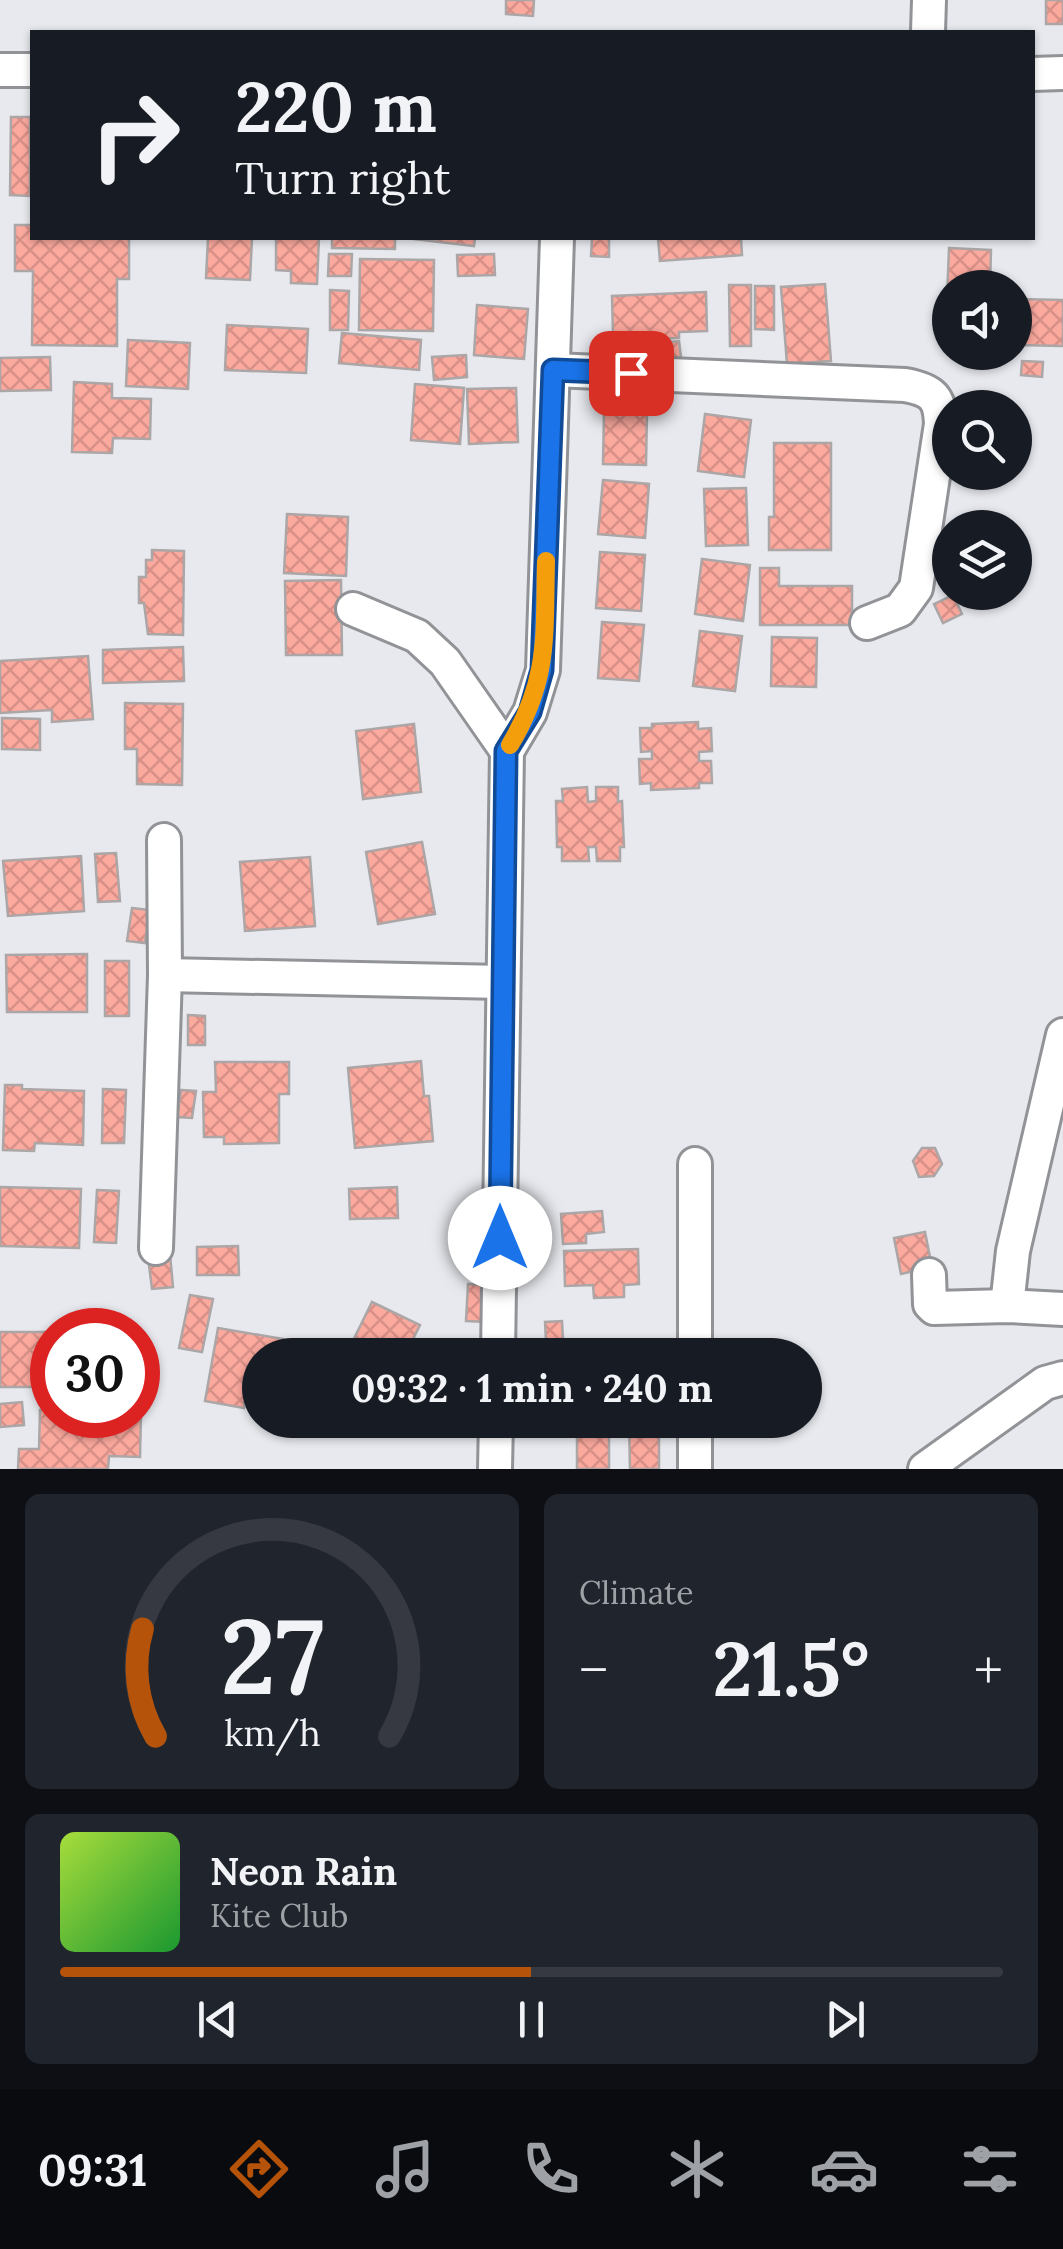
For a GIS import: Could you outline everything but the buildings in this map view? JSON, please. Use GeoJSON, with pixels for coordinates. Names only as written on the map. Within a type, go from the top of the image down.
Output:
{"type":"FeatureCollection","features":[{"type":"Feature","properties":{"kind":"street"},"geometry":{"type":"LineString","coordinates":[[928,30],[929,0]]}},
{"type":"Feature","properties":{"kind":"street"},"geometry":{"type":"LineString","coordinates":[[0,70],[30,70]]}},
{"type":"Feature","properties":{"kind":"street"},"geometry":{"type":"LineString","coordinates":[[1035,74],[1063,73]]}},
{"type":"Feature","properties":{"kind":"street"},"geometry":{"type":"LineString","coordinates":[[498,1338],[506,751],[530,712],[542,670],[557,240]]}},
{"type":"Feature","properties":{"kind":"street"},"geometry":{"type":"LineString","coordinates":[[553,370],[928,389],[940,403],[942,424],[916,588],[900,610],[867,624]]}},
{"type":"Feature","properties":{"kind":"street"},"geometry":{"type":"LineString","coordinates":[[353,609],[417,636],[444,662],[506,751]]}},
{"type":"Feature","properties":{"kind":"street"},"geometry":{"type":"LineString","coordinates":[[156,1248],[166,976],[164,840]]}},
{"type":"Feature","properties":{"kind":"street"},"geometry":{"type":"LineString","coordinates":[[166,976],[503,982]]}},
{"type":"Feature","properties":{"kind":"street"},"geometry":{"type":"LineString","coordinates":[[1007,1306],[1013,1251],[1063,1034]]}},
{"type":"Feature","properties":{"kind":"street"},"geometry":{"type":"LineString","coordinates":[[694,1338],[695,1164]]}},
{"type":"Feature","properties":{"kind":"street"},"geometry":{"type":"LineString","coordinates":[[928,1276],[930,1304],[934,1308],[1063,1309]]}},
{"type":"Feature","properties":{"kind":"street"},"geometry":{"type":"LineString","coordinates":[[925,1469],[1057,1383]]}},
{"type":"Feature","properties":{"kind":"street"},"geometry":{"type":"LineString","coordinates":[[494,1469],[495,1438]]}},
{"type":"Feature","properties":{"kind":"street"},"geometry":{"type":"LineString","coordinates":[[694,1438],[694,1469]]}},
{"type":"Feature","properties":{"kind":"slow traffic"},"geometry":{"type":"LineString","coordinates":[[510,745],[530,712],[542,670],[546,561]]}},
{"type":"Feature","properties":{"kind":"route"},"geometry":{"type":"LineString","coordinates":[[500,1238],[506,751],[530,712],[542,670],[553,370],[631,373]]}}]}
